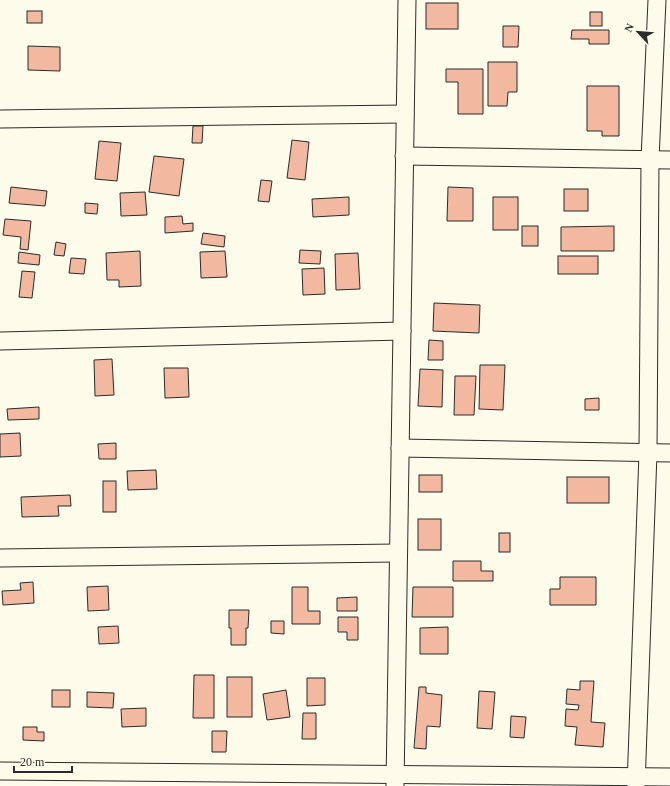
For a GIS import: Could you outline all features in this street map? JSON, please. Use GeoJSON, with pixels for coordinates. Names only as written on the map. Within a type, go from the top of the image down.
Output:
{"type":"FeatureCollection","features":[{"type":"Feature","properties":{"kind":"street"},"geometry":{"type":"LineString","coordinates":[[395,780],[407,0]]}},
{"type":"Feature","properties":{"kind":"street"},"geometry":{"type":"LineString","coordinates":[[636,781],[648,453],[650,160],[657,0]]}},
{"type":"Feature","properties":{"kind":"street"},"geometry":{"type":"LineString","coordinates":[[0,119],[405,114]]}},
{"type":"Feature","properties":{"kind":"street"},"geometry":{"type":"LineString","coordinates":[[404,156],[670,160]]}},
{"type":"Feature","properties":{"kind":"street"},"geometry":{"type":"LineString","coordinates":[[0,341],[402,331]]}},
{"type":"Feature","properties":{"kind":"street"},"geometry":{"type":"LineString","coordinates":[[400,448],[670,453]]}},
{"type":"Feature","properties":{"kind":"street"},"geometry":{"type":"LineString","coordinates":[[0,558],[398,553]]}},
{"type":"Feature","properties":{"kind":"street"},"geometry":{"type":"LineString","coordinates":[[0,771],[395,780],[636,781],[670,777]]}},
{"type":"Feature","properties":{"kind":"building"},"geometry":{"type":"Polygon","coordinates":[[[426,3],[458,3],[458,29],[426,29],[426,3]]]}},
{"type":"Feature","properties":{"kind":"building"},"geometry":{"type":"Polygon","coordinates":[[[27,11],[42,11],[42,23],[27,23],[27,11]]]}},
{"type":"Feature","properties":{"kind":"building"},"geometry":{"type":"Polygon","coordinates":[[[590,12],[602,12],[602,26],[590,26],[590,12]]]}},
{"type":"Feature","properties":{"kind":"building"},"geometry":{"type":"Polygon","coordinates":[[[503,26],[519,26],[518,47],[503,47],[503,26]]]}},
{"type":"Feature","properties":{"kind":"building"},"geometry":{"type":"Polygon","coordinates":[[[572,30],[609,30],[609,44],[589,44],[589,39],[571,39],[572,30]]]}},
{"type":"Feature","properties":{"kind":"building"},"geometry":{"type":"Polygon","coordinates":[[[28,46],[60,47],[60,71],[28,70],[28,46]]]}},
{"type":"Feature","properties":{"kind":"building"},"geometry":{"type":"Polygon","coordinates":[[[488,62],[517,62],[517,92],[508,92],[507,106],[488,106],[488,62]]]}},
{"type":"Feature","properties":{"kind":"building"},"geometry":{"type":"Polygon","coordinates":[[[446,69],[483,69],[483,114],[458,114],[458,82],[446,82],[446,69]]]}},
{"type":"Feature","properties":{"kind":"building"},"geometry":{"type":"Polygon","coordinates":[[[587,86],[619,86],[619,136],[602,136],[602,131],[587,131],[587,86]]]}},
{"type":"Feature","properties":{"kind":"building"},"geometry":{"type":"Polygon","coordinates":[[[193,126],[203,126],[202,143],[192,143],[193,126]]]}},
{"type":"Feature","properties":{"kind":"building"},"geometry":{"type":"Polygon","coordinates":[[[292,140],[309,142],[305,180],[287,178],[292,140]]]}},
{"type":"Feature","properties":{"kind":"building"},"geometry":{"type":"Polygon","coordinates":[[[99,141],[121,143],[117,181],[95,179],[99,141]]]}},
{"type":"Feature","properties":{"kind":"building"},"geometry":{"type":"Polygon","coordinates":[[[154,156],[184,159],[179,196],[149,192],[154,156]]]}},
{"type":"Feature","properties":{"kind":"building"},"geometry":{"type":"Polygon","coordinates":[[[261,180],[272,181],[269,202],[258,201],[261,180]]]}},
{"type":"Feature","properties":{"kind":"building"},"geometry":{"type":"Polygon","coordinates":[[[11,187],[47,191],[45,206],[9,203],[11,187]]]}},
{"type":"Feature","properties":{"kind":"building"},"geometry":{"type":"Polygon","coordinates":[[[448,187],[473,188],[473,221],[447,221],[448,187]]]}},
{"type":"Feature","properties":{"kind":"building"},"geometry":{"type":"Polygon","coordinates":[[[564,189],[588,189],[588,211],[564,211],[564,189]]]}},
{"type":"Feature","properties":{"kind":"building"},"geometry":{"type":"Polygon","coordinates":[[[145,192],[147,215],[121,216],[120,193],[145,192]]]}},
{"type":"Feature","properties":{"kind":"building"},"geometry":{"type":"Polygon","coordinates":[[[349,197],[349,215],[313,217],[312,199],[349,197]]]}},
{"type":"Feature","properties":{"kind":"building"},"geometry":{"type":"Polygon","coordinates":[[[493,197],[518,197],[518,230],[493,230],[493,197]]]}},
{"type":"Feature","properties":{"kind":"building"},"geometry":{"type":"Polygon","coordinates":[[[85,203],[98,204],[97,214],[85,213],[85,203]]]}},
{"type":"Feature","properties":{"kind":"building"},"geometry":{"type":"Polygon","coordinates":[[[182,216],[183,224],[193,223],[193,231],[165,233],[165,217],[182,216]]]}},
{"type":"Feature","properties":{"kind":"building"},"geometry":{"type":"Polygon","coordinates":[[[5,219],[31,221],[28,250],[20,249],[21,237],[3,235],[5,219]]]}},
{"type":"Feature","properties":{"kind":"building"},"geometry":{"type":"Polygon","coordinates":[[[522,226],[538,226],[538,246],[522,246],[522,226]]]}},
{"type":"Feature","properties":{"kind":"building"},"geometry":{"type":"Polygon","coordinates":[[[614,226],[614,251],[561,251],[561,227],[614,226]]]}},
{"type":"Feature","properties":{"kind":"building"},"geometry":{"type":"Polygon","coordinates":[[[203,233],[225,236],[224,247],[201,244],[203,233]]]}},
{"type":"Feature","properties":{"kind":"building"},"geometry":{"type":"Polygon","coordinates":[[[56,242],[66,244],[64,256],[54,255],[56,242]]]}},
{"type":"Feature","properties":{"kind":"building"},"geometry":{"type":"Polygon","coordinates":[[[300,250],[321,251],[320,264],[299,263],[300,250]]]}},
{"type":"Feature","properties":{"kind":"building"},"geometry":{"type":"Polygon","coordinates":[[[140,251],[141,286],[119,287],[119,280],[107,280],[106,253],[140,251]]]}},
{"type":"Feature","properties":{"kind":"building"},"geometry":{"type":"Polygon","coordinates":[[[225,251],[227,277],[201,278],[200,252],[225,251]]]}},
{"type":"Feature","properties":{"kind":"building"},"geometry":{"type":"Polygon","coordinates":[[[19,252],[40,255],[39,265],[18,263],[19,252]]]}},
{"type":"Feature","properties":{"kind":"building"},"geometry":{"type":"Polygon","coordinates":[[[358,253],[360,289],[336,290],[335,254],[358,253]]]}},
{"type":"Feature","properties":{"kind":"building"},"geometry":{"type":"Polygon","coordinates":[[[558,256],[598,256],[598,274],[558,274],[558,256]]]}},
{"type":"Feature","properties":{"kind":"building"},"geometry":{"type":"Polygon","coordinates":[[[71,258],[86,259],[84,274],[69,273],[71,258]]]}},
{"type":"Feature","properties":{"kind":"building"},"geometry":{"type":"Polygon","coordinates":[[[324,268],[325,294],[303,295],[302,269],[324,268]]]}},
{"type":"Feature","properties":{"kind":"building"},"geometry":{"type":"Polygon","coordinates":[[[22,271],[35,272],[32,298],[19,297],[22,271]]]}},
{"type":"Feature","properties":{"kind":"building"},"geometry":{"type":"Polygon","coordinates":[[[434,303],[480,305],[479,333],[433,331],[434,303]]]}},
{"type":"Feature","properties":{"kind":"building"},"geometry":{"type":"Polygon","coordinates":[[[429,340],[443,341],[443,360],[428,360],[429,340]]]}},
{"type":"Feature","properties":{"kind":"building"},"geometry":{"type":"Polygon","coordinates":[[[112,359],[114,395],[95,396],[94,360],[112,359]]]}},
{"type":"Feature","properties":{"kind":"building"},"geometry":{"type":"Polygon","coordinates":[[[480,365],[505,365],[503,410],[479,409],[480,365]]]}},
{"type":"Feature","properties":{"kind":"building"},"geometry":{"type":"Polygon","coordinates":[[[164,368],[188,368],[189,397],[165,398],[164,368]]]}},
{"type":"Feature","properties":{"kind":"building"},"geometry":{"type":"Polygon","coordinates":[[[420,369],[443,370],[442,407],[418,406],[420,369]]]}},
{"type":"Feature","properties":{"kind":"building"},"geometry":{"type":"Polygon","coordinates":[[[455,376],[476,376],[474,415],[454,415],[455,376]]]}},
{"type":"Feature","properties":{"kind":"building"},"geometry":{"type":"Polygon","coordinates":[[[599,398],[599,410],[585,410],[585,399],[599,398]]]}},
{"type":"Feature","properties":{"kind":"building"},"geometry":{"type":"Polygon","coordinates":[[[39,407],[39,419],[8,420],[7,409],[39,407]]]}},
{"type":"Feature","properties":{"kind":"building"},"geometry":{"type":"Polygon","coordinates":[[[20,433],[21,456],[0,457],[0,434],[20,433]]]}},
{"type":"Feature","properties":{"kind":"building"},"geometry":{"type":"Polygon","coordinates":[[[116,443],[116,459],[99,459],[98,444],[116,443]]]}},
{"type":"Feature","properties":{"kind":"building"},"geometry":{"type":"Polygon","coordinates":[[[156,470],[157,489],[128,490],[127,471],[156,470]]]}},
{"type":"Feature","properties":{"kind":"building"},"geometry":{"type":"Polygon","coordinates":[[[419,475],[442,475],[442,492],[419,492],[419,475]]]}},
{"type":"Feature","properties":{"kind":"building"},"geometry":{"type":"Polygon","coordinates":[[[567,477],[609,477],[609,503],[567,503],[567,477]]]}},
{"type":"Feature","properties":{"kind":"building"},"geometry":{"type":"Polygon","coordinates":[[[103,481],[116,481],[116,512],[103,512],[103,481]]]}},
{"type":"Feature","properties":{"kind":"building"},"geometry":{"type":"Polygon","coordinates":[[[70,495],[71,506],[58,506],[59,516],[22,517],[21,497],[70,495]]]}},
{"type":"Feature","properties":{"kind":"building"},"geometry":{"type":"Polygon","coordinates":[[[418,519],[441,519],[441,550],[418,550],[418,519]]]}},
{"type":"Feature","properties":{"kind":"building"},"geometry":{"type":"Polygon","coordinates":[[[499,533],[510,533],[510,552],[499,552],[499,533]]]}},
{"type":"Feature","properties":{"kind":"building"},"geometry":{"type":"Polygon","coordinates":[[[453,561],[481,561],[481,571],[493,571],[493,581],[453,581],[453,561]]]}},
{"type":"Feature","properties":{"kind":"building"},"geometry":{"type":"Polygon","coordinates":[[[560,577],[596,577],[596,605],[550,605],[550,589],[560,589],[560,577]]]}},
{"type":"Feature","properties":{"kind":"building"},"geometry":{"type":"Polygon","coordinates":[[[33,582],[34,603],[3,605],[2,591],[21,590],[20,583],[33,582]]]}},
{"type":"Feature","properties":{"kind":"building"},"geometry":{"type":"Polygon","coordinates":[[[108,586],[109,610],[88,611],[87,587],[108,586]]]}},
{"type":"Feature","properties":{"kind":"building"},"geometry":{"type":"Polygon","coordinates":[[[292,587],[308,587],[308,611],[320,611],[320,624],[292,624],[292,587]]]}},
{"type":"Feature","properties":{"kind":"building"},"geometry":{"type":"Polygon","coordinates":[[[413,587],[453,587],[453,617],[412,617],[413,587]]]}},
{"type":"Feature","properties":{"kind":"building"},"geometry":{"type":"Polygon","coordinates":[[[357,597],[357,611],[337,611],[337,598],[357,597]]]}},
{"type":"Feature","properties":{"kind":"building"},"geometry":{"type":"Polygon","coordinates":[[[229,610],[249,610],[248,628],[246,628],[246,645],[231,645],[229,610]]]}},
{"type":"Feature","properties":{"kind":"building"},"geometry":{"type":"Polygon","coordinates":[[[338,617],[358,617],[358,640],[347,640],[347,632],[338,632],[338,617]]]}},
{"type":"Feature","properties":{"kind":"building"},"geometry":{"type":"Polygon","coordinates":[[[271,621],[284,621],[284,634],[271,633],[271,621]]]}},
{"type":"Feature","properties":{"kind":"building"},"geometry":{"type":"Polygon","coordinates":[[[118,626],[119,643],[99,644],[98,627],[118,626]]]}},
{"type":"Feature","properties":{"kind":"building"},"geometry":{"type":"Polygon","coordinates":[[[448,627],[448,654],[420,654],[420,628],[448,627]]]}},
{"type":"Feature","properties":{"kind":"building"},"geometry":{"type":"Polygon","coordinates":[[[194,675],[214,675],[214,718],[193,718],[194,675]]]}},
{"type":"Feature","properties":{"kind":"building"},"geometry":{"type":"Polygon","coordinates":[[[227,677],[252,677],[252,717],[227,717],[227,677]]]}},
{"type":"Feature","properties":{"kind":"building"},"geometry":{"type":"Polygon","coordinates":[[[307,678],[325,678],[325,705],[307,706],[307,678]]]}},
{"type":"Feature","properties":{"kind":"building"},"geometry":{"type":"Polygon","coordinates":[[[580,681],[594,681],[591,722],[605,723],[603,747],[575,745],[577,727],[565,726],[566,709],[578,710],[579,705],[566,704],[567,689],[580,690],[580,681]]]}},
{"type":"Feature","properties":{"kind":"building"},"geometry":{"type":"Polygon","coordinates":[[[419,687],[426,687],[426,693],[442,695],[440,727],[427,726],[426,749],[414,748],[419,687]]]}},
{"type":"Feature","properties":{"kind":"building"},"geometry":{"type":"Polygon","coordinates":[[[52,690],[70,690],[70,707],[52,707],[52,690]]]}},
{"type":"Feature","properties":{"kind":"building"},"geometry":{"type":"Polygon","coordinates":[[[286,690],[290,717],[267,720],[263,694],[286,690]]]}},
{"type":"Feature","properties":{"kind":"building"},"geometry":{"type":"Polygon","coordinates":[[[479,691],[495,692],[492,729],[477,728],[479,691]]]}},
{"type":"Feature","properties":{"kind":"building"},"geometry":{"type":"Polygon","coordinates":[[[87,692],[114,693],[113,708],[87,707],[87,692]]]}},
{"type":"Feature","properties":{"kind":"building"},"geometry":{"type":"Polygon","coordinates":[[[146,708],[146,726],[122,727],[121,709],[146,708]]]}},
{"type":"Feature","properties":{"kind":"building"},"geometry":{"type":"Polygon","coordinates":[[[303,713],[316,713],[316,739],[302,739],[303,713]]]}},
{"type":"Feature","properties":{"kind":"building"},"geometry":{"type":"Polygon","coordinates":[[[511,716],[526,717],[524,738],[510,737],[511,716]]]}},
{"type":"Feature","properties":{"kind":"building"},"geometry":{"type":"Polygon","coordinates":[[[23,727],[37,727],[37,732],[44,732],[44,741],[23,740],[23,727]]]}},
{"type":"Feature","properties":{"kind":"building"},"geometry":{"type":"Polygon","coordinates":[[[212,731],[227,731],[226,752],[212,752],[212,731]]]}}]}
